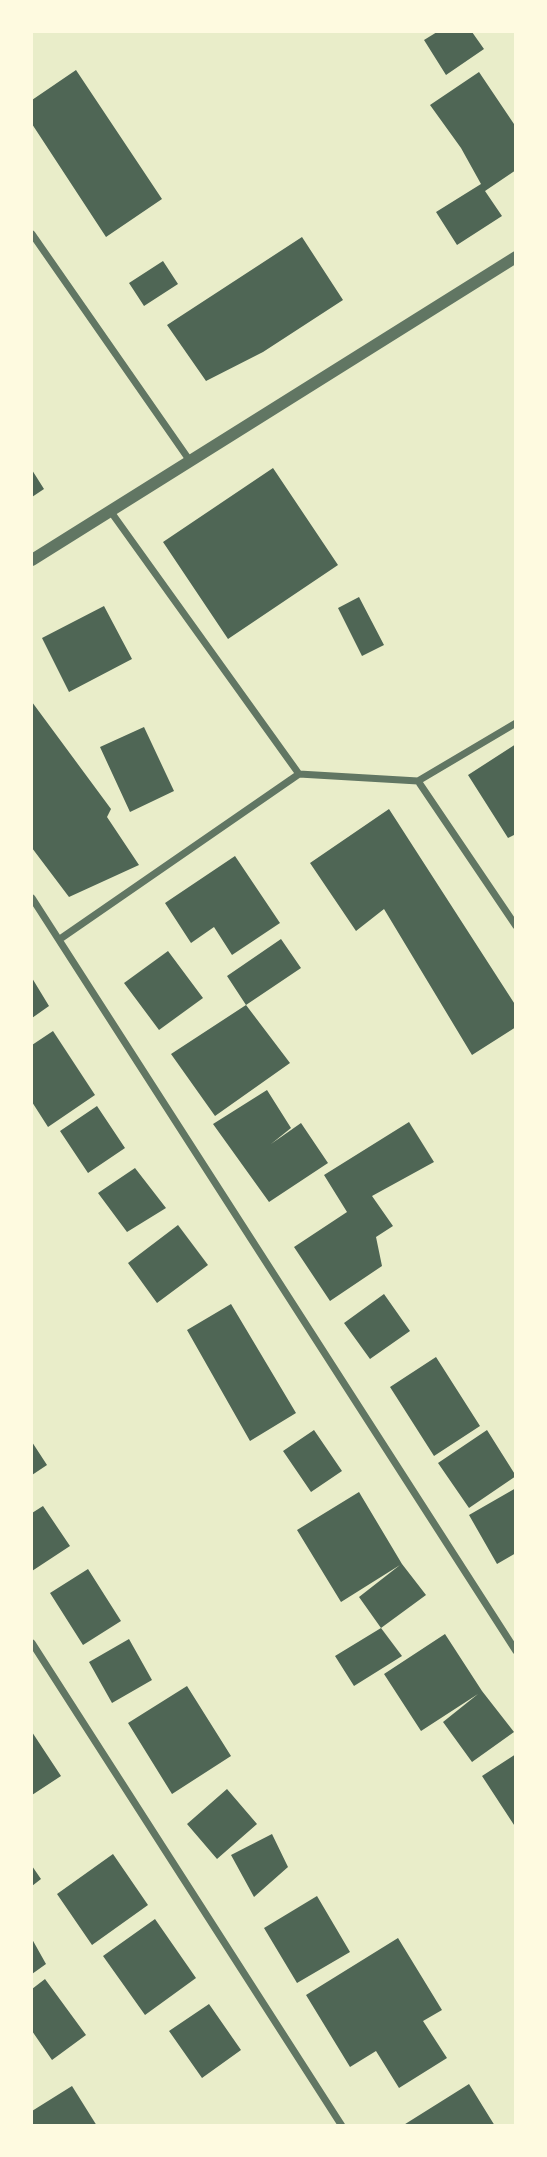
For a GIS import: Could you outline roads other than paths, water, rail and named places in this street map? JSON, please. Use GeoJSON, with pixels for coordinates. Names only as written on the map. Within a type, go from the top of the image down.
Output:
{"type":"FeatureCollection","features":[{"type":"Feature","properties":{"kind":"street"},"geometry":{"type":"LineString","coordinates":[[32,234],[190,461]]}},
{"type":"Feature","properties":{"kind":"street"},"geometry":{"type":"LineString","coordinates":[[32,560],[516,257]]}},
{"type":"Feature","properties":{"kind":"street"},"geometry":{"type":"LineString","coordinates":[[111,512],[299,774]]}},
{"type":"Feature","properties":{"kind":"street"},"geometry":{"type":"LineString","coordinates":[[60,939],[299,774],[418,781],[516,723]]}},
{"type":"Feature","properties":{"kind":"street"},"geometry":{"type":"LineString","coordinates":[[418,781],[516,926]]}},
{"type":"Feature","properties":{"kind":"street"},"geometry":{"type":"LineString","coordinates":[[32,898],[516,1651]]}},
{"type":"Feature","properties":{"kind":"street"},"geometry":{"type":"LineString","coordinates":[[32,1643],[342,2126]]}}]}
